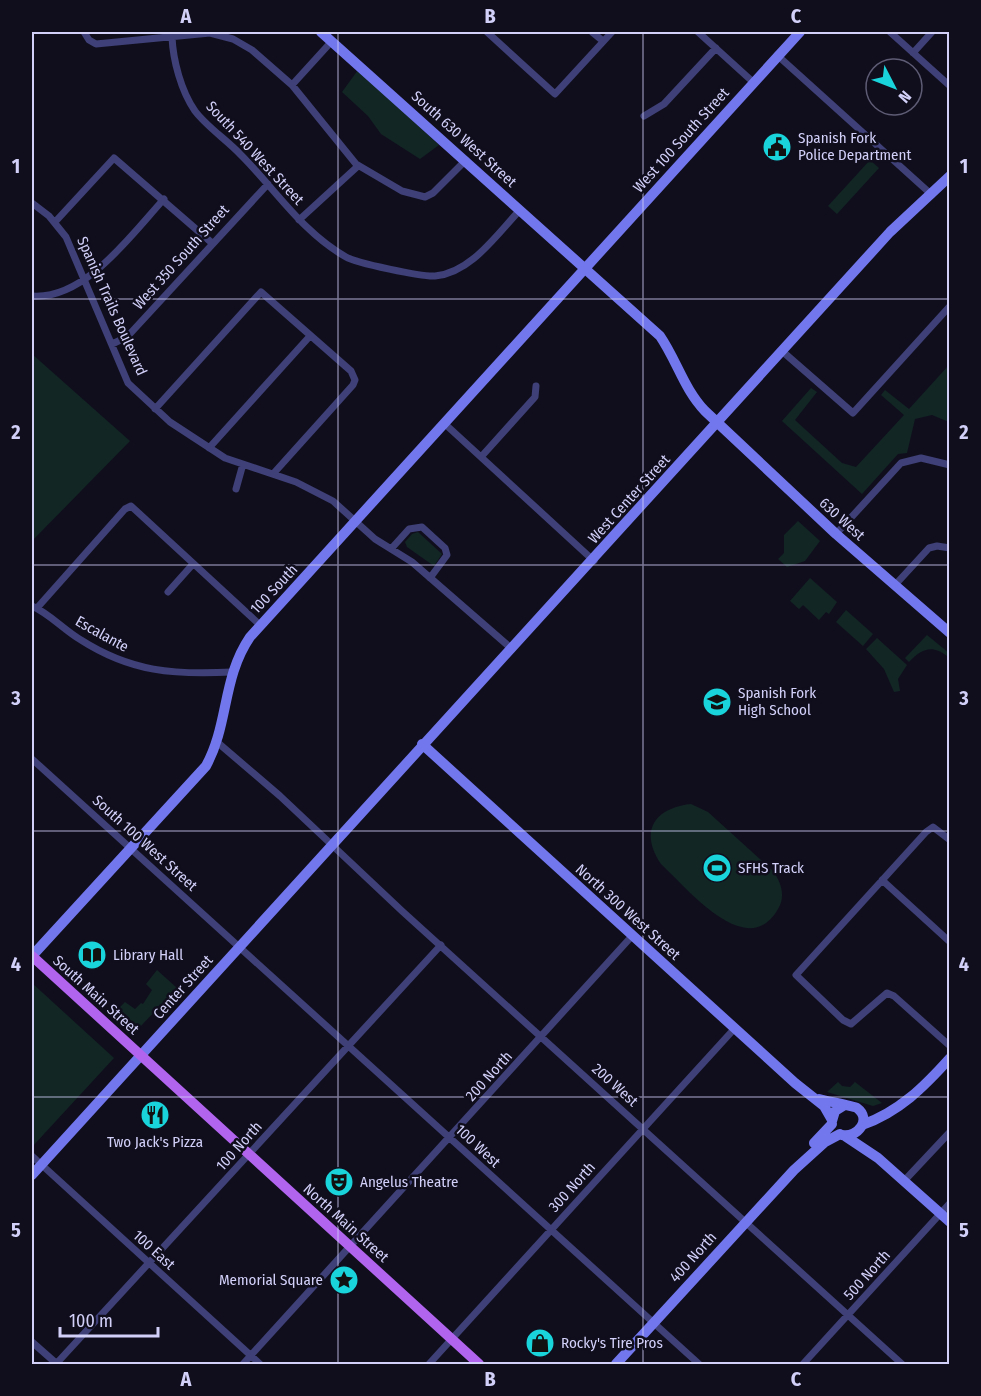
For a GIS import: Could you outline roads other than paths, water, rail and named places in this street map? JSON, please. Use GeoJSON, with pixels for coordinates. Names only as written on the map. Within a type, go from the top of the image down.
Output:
{"type":"FeatureCollection","features":[{"type":"Feature","properties":{"kind":"main road","name":"South Main Street"},"geometry":{"type":"LineString","coordinates":[[32,956],[141,1056]]}},
{"type":"Feature","properties":{"kind":"main road","name":"North Main Street"},"geometry":{"type":"LineString","coordinates":[[141,1056],[480,1365]]}},
{"type":"Feature","properties":{"kind":"street"},"geometry":{"type":"LineString","coordinates":[[84,32],[89,40],[96,44],[210,33],[225,37],[252,50],[291,85],[358,166],[402,192],[425,197],[433,193],[466,160]]}},
{"type":"Feature","properties":{"kind":"street","name":"South 630 West Street"},"geometry":{"type":"LineString","coordinates":[[321,32],[660,336],[673,354],[688,392],[718,424]]}},
{"type":"Feature","properties":{"kind":"street"},"geometry":{"type":"LineString","coordinates":[[487,32],[555,94],[612,32]]}},
{"type":"Feature","properties":{"kind":"street"},"geometry":{"type":"LineString","coordinates":[[592,32],[603,41]]}},
{"type":"Feature","properties":{"kind":"street"},"geometry":{"type":"LineString","coordinates":[[698,32],[753,82]]}},
{"type":"Feature","properties":{"kind":"street","name":"West 100 South Street"},"geometry":{"type":"LineString","coordinates":[[586,269],[800,32]]}},
{"type":"Feature","properties":{"kind":"street"},"geometry":{"type":"LineString","coordinates":[[890,32],[950,86]]}},
{"type":"Feature","properties":{"kind":"street"},"geometry":{"type":"LineString","coordinates":[[913,53],[932,32]]}},
{"type":"Feature","properties":{"kind":"street","name":"South 540 West Street"},"geometry":{"type":"LineString","coordinates":[[172,37],[173,52],[182,81],[195,111],[242,155],[320,241],[349,259],[403,272],[434,276],[453,271],[477,256],[520,210]]}},
{"type":"Feature","properties":{"kind":"street"},"geometry":{"type":"LineString","coordinates":[[291,85],[332,41]]}},
{"type":"Feature","properties":{"kind":"street"},"geometry":{"type":"LineString","coordinates":[[644,116],[664,104],[716,48]]}},
{"type":"Feature","properties":{"kind":"street"},"geometry":{"type":"LineString","coordinates":[[777,55],[932,195]]}},
{"type":"Feature","properties":{"kind":"street"},"geometry":{"type":"LineString","coordinates":[[55,222],[114,158],[212,243]]}},
{"type":"Feature","properties":{"kind":"street"},"geometry":{"type":"LineString","coordinates":[[299,220],[358,166]]}},
{"type":"Feature","properties":{"kind":"street","name":"West Center Street"},"geometry":{"type":"LineString","coordinates":[[332,844],[422,744],[594,561],[890,232],[950,176]]}},
{"type":"Feature","properties":{"kind":"street","name":"West 350 South Street"},"geometry":{"type":"LineString","coordinates":[[112,344],[127,337],[268,184]]}},
{"type":"Feature","properties":{"kind":"street"},"geometry":{"type":"LineString","coordinates":[[32,296],[56,294],[96,272],[164,200]]}},
{"type":"Feature","properties":{"kind":"street","name":"Spanish Trails Boulevard"},"geometry":{"type":"LineString","coordinates":[[32,203],[55,222],[72,247],[128,382],[155,409],[182,432],[225,458],[320,493],[391,549],[412,562],[512,649]]}},
{"type":"Feature","properties":{"kind":"street","name":"100 South"},"geometry":{"type":"LineString","coordinates":[[32,956],[206,766],[217,742],[232,672],[240,651],[260,625],[586,269]]}},
{"type":"Feature","properties":{"kind":"street"},"geometry":{"type":"LineString","coordinates":[[155,409],[261,292],[351,371],[355,380],[273,474]]}},
{"type":"Feature","properties":{"kind":"street"},"geometry":{"type":"LineString","coordinates":[[783,351],[853,413],[950,306]]}},
{"type":"Feature","properties":{"kind":"street"},"geometry":{"type":"LineString","coordinates":[[210,448],[310,336]]}},
{"type":"Feature","properties":{"kind":"street"},"geometry":{"type":"LineString","coordinates":[[481,457],[535,397],[536,386]]}},
{"type":"Feature","properties":{"kind":"street"},"geometry":{"type":"LineString","coordinates":[[445,424],[594,561]]}},
{"type":"Feature","properties":{"kind":"street","name":"630 West"},"geometry":{"type":"LineString","coordinates":[[718,424],[836,534],[950,633]]}},
{"type":"Feature","properties":{"kind":"street"},"geometry":{"type":"LineString","coordinates":[[836,534],[893,470],[911,459],[932,459],[950,465]]}},
{"type":"Feature","properties":{"kind":"street"},"geometry":{"type":"LineString","coordinates":[[236,489],[243,464]]}},
{"type":"Feature","properties":{"kind":"street"},"geometry":{"type":"LineString","coordinates":[[34,607],[125,509],[131,506],[260,625]]}},
{"type":"Feature","properties":{"kind":"street"},"geometry":{"type":"LineString","coordinates":[[391,549],[410,528],[422,528],[444,548],[447,555],[445,561],[430,578]]}},
{"type":"Feature","properties":{"kind":"street"},"geometry":{"type":"LineString","coordinates":[[895,585],[929,548],[937,546],[950,548]]}},
{"type":"Feature","properties":{"kind":"street"},"geometry":{"type":"LineString","coordinates":[[168,592],[193,564]]}},
{"type":"Feature","properties":{"kind":"street","name":"Escalante"},"geometry":{"type":"LineString","coordinates":[[34,607],[94,649],[128,664],[161,672],[232,672]]}},
{"type":"Feature","properties":{"kind":"street","name":"200 West"},"geometry":{"type":"LineString","coordinates":[[217,742],[332,844],[902,1365]]}},
{"type":"Feature","properties":{"kind":"street","name":"North 300 West Street"},"geometry":{"type":"LineString","coordinates":[[422,744],[632,936],[816,1098]]}},
{"type":"Feature","properties":{"kind":"street","name":"South 100 West Street"},"geometry":{"type":"LineString","coordinates":[[32,759],[239,947]]}},
{"type":"Feature","properties":{"kind":"street"},"geometry":{"type":"LineString","coordinates":[[950,840],[933,827],[796,975],[843,1020],[851,1024],[887,993],[894,996],[950,1046]]}},
{"type":"Feature","properties":{"kind":"street","name":"Center Street"},"geometry":{"type":"LineString","coordinates":[[32,1175],[332,844]]}},
{"type":"Feature","properties":{"kind":"street"},"geometry":{"type":"LineString","coordinates":[[882,880],[950,942]]}},
{"type":"Feature","properties":{"kind":"street","name":"200 North"},"geometry":{"type":"LineString","coordinates":[[243,1365],[632,936]]}},
{"type":"Feature","properties":{"kind":"street","name":"100 North"},"geometry":{"type":"LineString","coordinates":[[57,1364],[441,945]]}},
{"type":"Feature","properties":{"kind":"street","name":"100 West"},"geometry":{"type":"LineString","coordinates":[[239,947],[699,1365]]}},
{"type":"Feature","properties":{"kind":"street","name":"300 North"},"geometry":{"type":"LineString","coordinates":[[429,1365],[735,1028]]}},
{"type":"Feature","properties":{"kind":"street"},"geometry":{"type":"LineString","coordinates":[[843,1135],[854,1134],[862,1126],[895,1110],[917,1092],[950,1058]]}},
{"type":"Feature","properties":{"kind":"street"},"geometry":{"type":"LineString","coordinates":[[816,1098],[874,1113],[895,1110]]}},
{"type":"Feature","properties":{"kind":"street"},"geometry":{"type":"LineString","coordinates":[[816,1098],[828,1111],[832,1122],[843,1135],[878,1158],[950,1222]]}},
{"type":"Feature","properties":{"kind":"street"},"geometry":{"type":"LineString","coordinates":[[832,1122],[835,1111],[843,1106]]}},
{"type":"Feature","properties":{"kind":"street"},"geometry":{"type":"LineString","coordinates":[[857,1108],[862,1116],[862,1126],[868,1143],[878,1158]]}},
{"type":"Feature","properties":{"kind":"street","name":"400 North"},"geometry":{"type":"LineString","coordinates":[[616,1365],[794,1170],[832,1122]]}},
{"type":"Feature","properties":{"kind":"street"},"geometry":{"type":"LineString","coordinates":[[904,1181],[950,1132]]}},
{"type":"Feature","properties":{"kind":"street","name":"400 North"},"geometry":{"type":"LineString","coordinates":[[794,1170],[825,1142],[843,1135]]}},
{"type":"Feature","properties":{"kind":"street","name":"100 East"},"geometry":{"type":"LineString","coordinates":[[32,1156],[260,1365]]}},
{"type":"Feature","properties":{"kind":"street","name":"500 North"},"geometry":{"type":"LineString","coordinates":[[803,1365],[950,1203]]}},
{"type":"Feature","properties":{"kind":"street"},"geometry":{"type":"LineString","coordinates":[[32,1342],[57,1364]]}},
{"type":"Feature","properties":{"kind":"place","name":"Spanish Fork Police Department"},"geometry":{"type":"Point","coordinates":[777,147]}},
{"type":"Feature","properties":{"kind":"place","name":"Spanish Fork High School"},"geometry":{"type":"Point","coordinates":[717,702]}},
{"type":"Feature","properties":{"kind":"place","name":"SFHS Track"},"geometry":{"type":"Point","coordinates":[717,868]}},
{"type":"Feature","properties":{"kind":"place","name":"Library Hall"},"geometry":{"type":"Point","coordinates":[92,955]}},
{"type":"Feature","properties":{"kind":"place","name":"Two Jack's Pizza"},"geometry":{"type":"Point","coordinates":[155,1115]}},
{"type":"Feature","properties":{"kind":"place","name":"Angelus Theatre"},"geometry":{"type":"Point","coordinates":[339,1182]}},
{"type":"Feature","properties":{"kind":"place","name":"Memorial Square"},"geometry":{"type":"Point","coordinates":[344,1280]}},
{"type":"Feature","properties":{"kind":"place","name":"Rocky's Tire Pros"},"geometry":{"type":"Point","coordinates":[540,1343]}}]}
